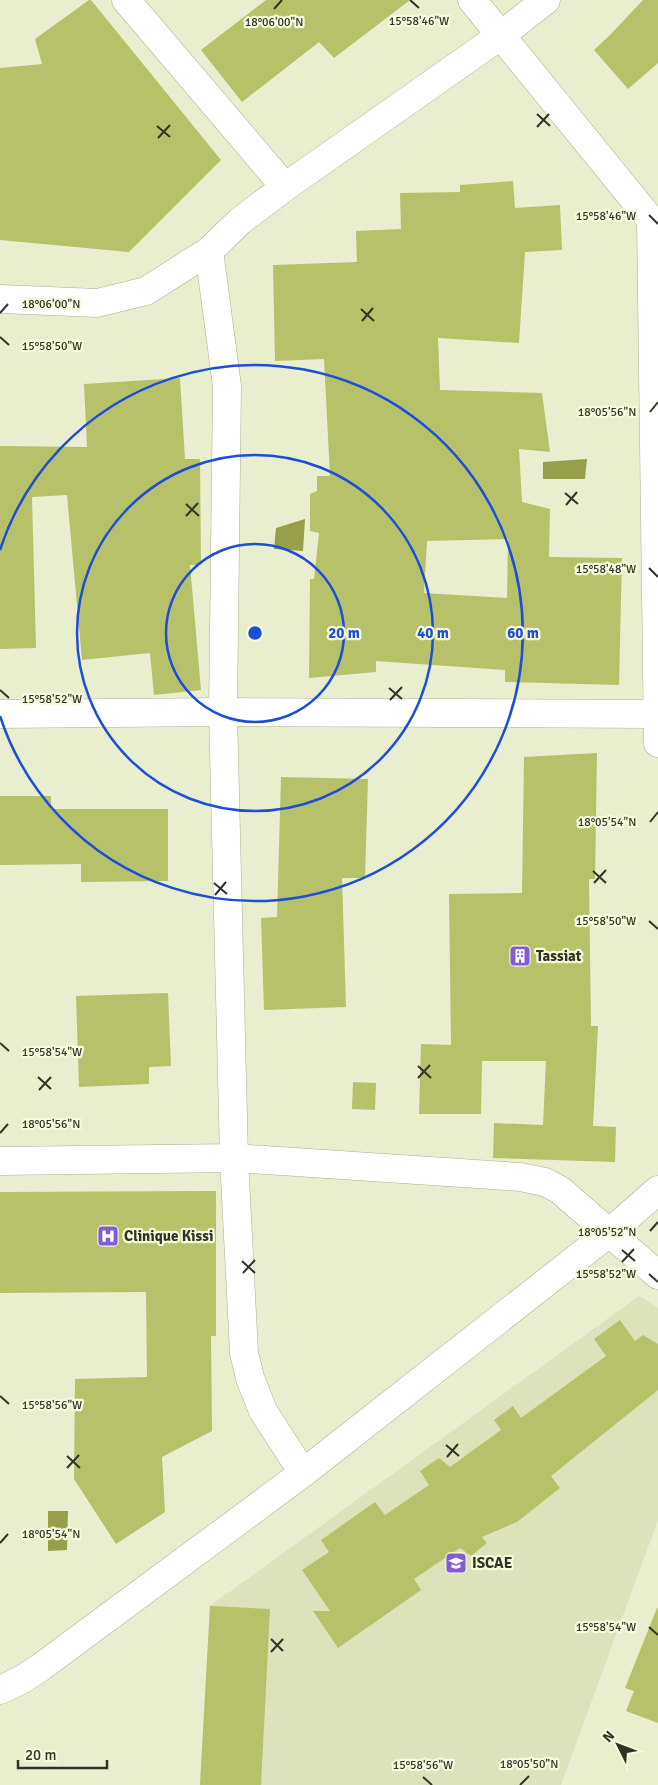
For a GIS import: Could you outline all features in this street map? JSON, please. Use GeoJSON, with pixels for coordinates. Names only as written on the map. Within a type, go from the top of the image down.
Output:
{"type":"FeatureCollection","features":[{"type":"Feature","properties":{"kind":"street"},"geometry":{"type":"LineString","coordinates":[[126,0],[284,187]]}},
{"type":"Feature","properties":{"kind":"street"},"geometry":{"type":"LineString","coordinates":[[472,0],[655,224],[658,743]]}},
{"type":"Feature","properties":{"kind":"street"},"geometry":{"type":"LineString","coordinates":[[0,299],[97,303],[146,291],[208,251],[240,221],[284,187],[500,36],[546,0]]}},
{"type":"Feature","properties":{"kind":"street"},"geometry":{"type":"LineString","coordinates":[[208,251],[227,386],[223,712],[234,1158],[244,1353],[250,1378],[263,1411],[303,1473]]}},
{"type":"Feature","properties":{"kind":"street"},"geometry":{"type":"LineString","coordinates":[[0,714],[223,712],[657,714]]}},
{"type":"Feature","properties":{"kind":"street"},"geometry":{"type":"LineString","coordinates":[[0,1161],[234,1158],[520,1177],[545,1182],[560,1190],[658,1274]]}},
{"type":"Feature","properties":{"kind":"street"},"geometry":{"type":"LineString","coordinates":[[0,1690],[42,1667],[303,1473],[609,1233],[658,1190]]}},
{"type":"Feature","properties":{"kind":"shaded area"},"geometry":{"type":"Polygon","coordinates":[[[587,459],[585,479],[543,479],[543,462],[587,459]]]}},
{"type":"Feature","properties":{"kind":"shaded area"},"geometry":{"type":"Polygon","coordinates":[[[305,519],[303,551],[274,549],[276,528],[305,519]]]}},
{"type":"Feature","properties":{"kind":"shaded area","name":"ISCAE"},"geometry":{"type":"Polygon","coordinates":[[[639,1296],[658,1308],[658,1520],[561,1785],[200,1785],[210,1606],[639,1296]]]}},
{"type":"Feature","properties":{"kind":"shaded area"},"geometry":{"type":"Polygon","coordinates":[[[48,1511],[68,1511],[67,1550],[48,1551],[48,1511]]]}},
{"type":"Feature","properties":{"kind":"building"},"geometry":{"type":"Polygon","coordinates":[[[91,0],[221,160],[129,252],[0,240],[0,68],[42,64],[35,39],[91,0]]]}},
{"type":"Feature","properties":{"kind":"building"},"geometry":{"type":"Polygon","coordinates":[[[266,0],[410,0],[334,58],[319,42],[242,102],[201,50],[266,0]]]}},
{"type":"Feature","properties":{"kind":"building"},"geometry":{"type":"Polygon","coordinates":[[[643,0],[658,0],[658,63],[628,89],[594,50],[643,0]]]}},
{"type":"Feature","properties":{"kind":"building"},"geometry":{"type":"Polygon","coordinates":[[[513,181],[515,208],[560,205],[562,250],[525,252],[519,343],[438,338],[440,390],[542,393],[550,452],[519,449],[522,502],[550,509],[549,557],[622,558],[619,685],[505,682],[505,670],[376,661],[376,672],[309,678],[310,579],[314,579],[319,533],[310,531],[310,494],[317,491],[317,476],[330,476],[324,359],[275,361],[273,265],[357,262],[356,231],[401,229],[400,193],[460,192],[460,185],[513,181]],[[508,539],[427,541],[424,593],[507,598],[508,539]]]}},
{"type":"Feature","properties":{"kind":"building"},"geometry":{"type":"Polygon","coordinates":[[[180,378],[185,459],[200,459],[201,565],[190,565],[201,690],[154,695],[150,653],[82,660],[67,495],[32,497],[36,648],[0,649],[0,446],[87,447],[84,384],[180,378]]]}},
{"type":"Feature","properties":{"kind":"building"},"geometry":{"type":"Polygon","coordinates":[[[597,753],[595,879],[589,879],[591,1026],[598,1026],[593,1126],[616,1127],[615,1162],[493,1158],[494,1123],[543,1125],[546,1061],[482,1061],[481,1114],[419,1114],[421,1044],[451,1045],[449,894],[522,893],[524,757],[597,753]]]}},
{"type":"Feature","properties":{"kind":"building"},"geometry":{"type":"Polygon","coordinates":[[[281,777],[368,779],[365,878],[342,878],[346,1007],[264,1010],[261,918],[277,917],[281,777]]]}},
{"type":"Feature","properties":{"kind":"building"},"geometry":{"type":"Polygon","coordinates":[[[0,796],[51,796],[51,809],[168,809],[168,881],[81,882],[81,864],[0,865],[0,796]]]}},
{"type":"Feature","properties":{"kind":"building"},"geometry":{"type":"Polygon","coordinates":[[[168,993],[171,1066],[149,1067],[149,1084],[79,1087],[76,996],[168,993]]]}},
{"type":"Feature","properties":{"kind":"building"},"geometry":{"type":"Polygon","coordinates":[[[353,1082],[376,1083],[375,1110],[352,1109],[353,1082]]]}},
{"type":"Feature","properties":{"kind":"building"},"geometry":{"type":"Polygon","coordinates":[[[216,1191],[216,1336],[211,1336],[212,1431],[162,1457],[165,1512],[116,1544],[74,1479],[75,1379],[147,1377],[146,1292],[0,1293],[0,1192],[216,1191]]]}},
{"type":"Feature","properties":{"kind":"building"},"geometry":{"type":"Polygon","coordinates":[[[620,1320],[635,1341],[643,1335],[658,1344],[658,1390],[551,1476],[560,1488],[517,1522],[482,1537],[487,1543],[471,1556],[460,1548],[414,1579],[421,1590],[338,1648],[313,1611],[330,1611],[302,1570],[329,1552],[321,1540],[375,1502],[385,1515],[429,1485],[420,1471],[439,1458],[450,1467],[501,1430],[494,1420],[513,1406],[521,1418],[606,1356],[594,1339],[620,1320]]]}},
{"type":"Feature","properties":{"kind":"building"},"geometry":{"type":"Polygon","coordinates":[[[210,1606],[270,1609],[261,1785],[200,1785],[210,1606]]]}},
{"type":"Feature","properties":{"kind":"building"},"geometry":{"type":"Polygon","coordinates":[[[657,1608],[658,1723],[626,1711],[634,1691],[625,1688],[657,1608]]]}},
{"type":"Feature","properties":{"kind":"place","name":"Tassiat"},"geometry":{"type":"Point","coordinates":[520,956]}},
{"type":"Feature","properties":{"kind":"place","name":"Clinique Kissi"},"geometry":{"type":"Point","coordinates":[108,1236]}},
{"type":"Feature","properties":{"kind":"place","name":"ISCAE"},"geometry":{"type":"Point","coordinates":[456,1563]}}]}
